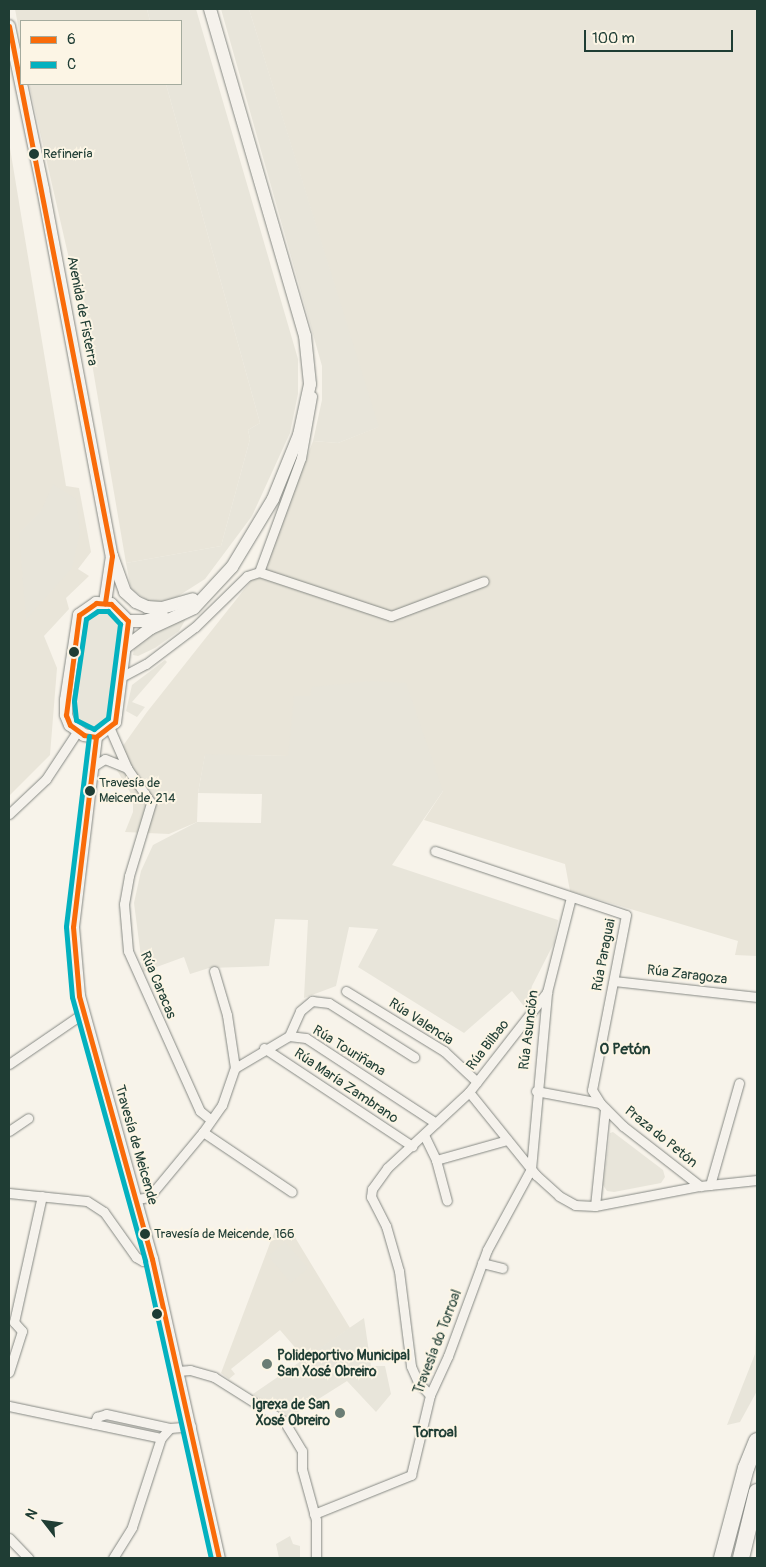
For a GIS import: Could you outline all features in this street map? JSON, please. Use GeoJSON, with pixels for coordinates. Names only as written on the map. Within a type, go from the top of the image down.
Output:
{"type":"FeatureCollection","features":[{"type":"Feature","properties":{"kind":"highway"},"geometry":{"type":"LineString","coordinates":[[722,1558],[746,1468],[757,1441]]}},
{"type":"Feature","properties":{"kind":"highway"},"geometry":{"type":"LineString","coordinates":[[742,1558],[757,1492]]}},
{"type":"Feature","properties":{"kind":"highway"},"geometry":{"type":"LineString","coordinates":[[742,1558],[757,1521]]}},
{"type":"Feature","properties":{"kind":"main road"},"geometry":{"type":"LineString","coordinates":[[127,646],[151,628],[194,608],[232,567],[273,499],[299,435],[310,384],[306,336],[210,9]]}},
{"type":"Feature","properties":{"kind":"main road","name":"Avenida de Fisterra"},"geometry":{"type":"LineString","coordinates":[[9,26],[20,79]]}},
{"type":"Feature","properties":{"kind":"main road","name":"Avenida de Fisterra"},"geometry":{"type":"LineString","coordinates":[[21,85],[42,184],[112,556],[105,603]]}},
{"type":"Feature","properties":{"kind":"main road"},"geometry":{"type":"LineString","coordinates":[[112,556],[124,592],[136,602],[148,607],[162,608],[193,599]]}},
{"type":"Feature","properties":{"kind":"main road"},"geometry":{"type":"LineString","coordinates":[[128,621],[144,622],[161,616],[216,586]]}},
{"type":"Feature","properties":{"kind":"main road"},"geometry":{"type":"LineString","coordinates":[[105,603],[120,610],[128,621],[127,646],[118,712],[110,729],[96,737],[77,732],[66,715],[75,630],[79,615],[84,608],[105,603]]}},
{"type":"Feature","properties":{"kind":"main road","name":"Travesía de Meicende"},"geometry":{"type":"LineString","coordinates":[[96,737],[90,769],[73,927],[82,1014],[137,1199],[191,1426],[219,1558]]}},
{"type":"Feature","properties":{"kind":"street"},"geometry":{"type":"LineString","coordinates":[[259,572],[301,458],[312,402],[310,384]]}},
{"type":"Feature","properties":{"kind":"street"},"geometry":{"type":"LineString","coordinates":[[123,676],[146,664],[195,627],[247,576],[259,572],[390,616],[484,581]]}},
{"type":"Feature","properties":{"kind":"street","name":"Rúa Caracas"},"geometry":{"type":"LineString","coordinates":[[110,729],[127,768],[152,803],[141,844],[129,876],[124,904],[128,951],[200,1111],[211,1120]]}},
{"type":"Feature","properties":{"kind":"street"},"geometry":{"type":"LineString","coordinates":[[9,814],[46,779],[77,732]]}},
{"type":"Feature","properties":{"kind":"street"},"geometry":{"type":"LineString","coordinates":[[90,769],[105,759],[127,768]]}},
{"type":"Feature","properties":{"kind":"street","name":"Rúa Paraguai"},"geometry":{"type":"LineString","coordinates":[[435,851],[626,914],[592,1090],[602,1106]]}},
{"type":"Feature","properties":{"kind":"street","name":"Rúa Asunción"},"geometry":{"type":"LineString","coordinates":[[531,1169],[536,1091],[547,992],[571,897]]}},
{"type":"Feature","properties":{"kind":"street"},"geometry":{"type":"LineString","coordinates":[[137,1199],[149,1197],[203,1132],[222,1105],[235,1068],[227,1015],[214,972]]}},
{"type":"Feature","properties":{"kind":"street","name":"Rúa Zaragoza"},"geometry":{"type":"LineString","coordinates":[[614,980],[757,997]]}},
{"type":"Feature","properties":{"kind":"street","name":"Rúa Valencia"},"geometry":{"type":"LineString","coordinates":[[346,991],[444,1051],[477,1082]]}},
{"type":"Feature","properties":{"kind":"street","name":"Rúa Bilbao"},"geometry":{"type":"LineString","coordinates":[[470,1092],[547,992]]}},
{"type":"Feature","properties":{"kind":"street"},"geometry":{"type":"LineString","coordinates":[[289,1036],[300,1011],[312,1001],[329,1003],[414,1057]]}},
{"type":"Feature","properties":{"kind":"street"},"geometry":{"type":"LineString","coordinates":[[9,1064],[82,1014]]}},
{"type":"Feature","properties":{"kind":"street","name":"Rúa Touriñana"},"geometry":{"type":"LineString","coordinates":[[235,1068],[264,1048],[289,1036],[306,1038],[436,1124]]}},
{"type":"Feature","properties":{"kind":"street","name":"Rúa María Zambrano"},"geometry":{"type":"LineString","coordinates":[[264,1048],[412,1146]]}},
{"type":"Feature","properties":{"kind":"street"},"geometry":{"type":"LineString","coordinates":[[710,1185],[739,1083]]}},
{"type":"Feature","properties":{"kind":"street"},"geometry":{"type":"LineString","coordinates":[[536,1091],[602,1106]]}},
{"type":"Feature","properties":{"kind":"street"},"geometry":{"type":"LineString","coordinates":[[430,1394],[418,1382],[411,1366],[393,1245],[371,1197],[377,1180],[470,1092],[531,1169],[560,1196],[575,1205],[594,1206],[700,1186],[757,1180]]}},
{"type":"Feature","properties":{"kind":"street","name":"Praza do Petón"},"geometry":{"type":"LineString","coordinates":[[602,1106],[623,1126],[700,1186]]}},
{"type":"Feature","properties":{"kind":"street","name":"Praza do Petón"},"geometry":{"type":"LineString","coordinates":[[594,1206],[602,1106]]}},
{"type":"Feature","properties":{"kind":"street"},"geometry":{"type":"LineString","coordinates":[[9,1131],[28,1118]]}},
{"type":"Feature","properties":{"kind":"street"},"geometry":{"type":"LineString","coordinates":[[203,1132],[292,1192]]}},
{"type":"Feature","properties":{"kind":"street"},"geometry":{"type":"LineString","coordinates":[[424,1136],[436,1160],[448,1201]]}},
{"type":"Feature","properties":{"kind":"street"},"geometry":{"type":"LineString","coordinates":[[436,1160],[507,1140]]}},
{"type":"Feature","properties":{"kind":"street","name":"Travesía do Torroal"},"geometry":{"type":"LineString","coordinates":[[314,1514],[411,1476],[430,1394],[448,1356],[482,1263],[531,1169]]}},
{"type":"Feature","properties":{"kind":"street"},"geometry":{"type":"LineString","coordinates":[[9,1194],[87,1201],[96,1205],[129,1250],[143,1261],[152,1259]]}},
{"type":"Feature","properties":{"kind":"street"},"geometry":{"type":"LineString","coordinates":[[22,1331],[14,1322],[42,1196]]}},
{"type":"Feature","properties":{"kind":"street"},"geometry":{"type":"LineString","coordinates":[[482,1263],[502,1268]]}},
{"type":"Feature","properties":{"kind":"street"},"geometry":{"type":"LineString","coordinates":[[9,1326],[22,1331]]}},
{"type":"Feature","properties":{"kind":"street"},"geometry":{"type":"LineString","coordinates":[[9,1372],[22,1331]]}},
{"type":"Feature","properties":{"kind":"street"},"geometry":{"type":"LineString","coordinates":[[178,1371],[190,1370],[214,1377],[284,1421],[302,1451],[302,1469],[314,1514],[316,1558]]}},
{"type":"Feature","properties":{"kind":"street"},"geometry":{"type":"LineString","coordinates":[[9,1406],[161,1438]]}},
{"type":"Feature","properties":{"kind":"street"},"geometry":{"type":"LineString","coordinates":[[94,1424],[97,1417],[106,1414],[170,1428],[191,1426]]}},
{"type":"Feature","properties":{"kind":"street"},"geometry":{"type":"LineString","coordinates":[[113,1558],[132,1527],[161,1438],[170,1428]]}},
{"type":"Feature","properties":{"kind":"street"},"geometry":{"type":"LineString","coordinates":[[9,1538],[23,1557]]}},
{"type":"Feature","properties":{"kind":"shaded area"},"geometry":{"type":"Polygon","coordinates":[[[15,9],[147,9],[150,20],[20,20],[20,36],[15,9]]]}},
{"type":"Feature","properties":{"kind":"shaded area"},"geometry":{"type":"Polygon","coordinates":[[[147,9],[196,9],[298,359],[298,394],[290,433],[252,516],[205,579],[172,600],[151,603],[131,589],[126,563],[221,546],[250,439],[248,430],[260,423],[166,85],[182,85],[182,20],[150,20],[147,9]]]}},
{"type":"Feature","properties":{"kind":"shaded area"},"geometry":{"type":"Polygon","coordinates":[[[221,9],[249,9],[379,427],[338,443],[313,441],[322,400],[322,366],[221,9]]]}},
{"type":"Feature","properties":{"kind":"shaded area"},"geometry":{"type":"Polygon","coordinates":[[[249,9],[757,9],[757,956],[735,955],[738,941],[570,891],[565,864],[424,820],[443,791],[290,744],[289,756],[205,755],[198,793],[197,822],[169,834],[125,832],[133,812],[133,797],[115,767],[110,764],[147,712],[269,558],[313,441],[338,443],[378,427],[249,9]]]}},
{"type":"Feature","properties":{"kind":"shaded area"},"geometry":{"type":"Polygon","coordinates":[[[29,85],[166,85],[260,423],[248,430],[250,439],[221,546],[126,563],[89,346],[29,85]]]}},
{"type":"Feature","properties":{"kind":"shaded area"},"geometry":{"type":"Polygon","coordinates":[[[9,142],[66,486],[79,488],[91,552],[78,569],[89,576],[66,598],[69,609],[44,636],[57,668],[50,755],[9,796],[9,142]]]}},
{"type":"Feature","properties":{"kind":"shaded area"},"geometry":{"type":"Polygon","coordinates":[[[53,484],[76,499],[80,532],[72,568],[26,620],[19,533],[41,511],[53,484]]]}},
{"type":"Feature","properties":{"kind":"shaded area"},"geometry":{"type":"Polygon","coordinates":[[[106,610],[112,613],[122,628],[112,714],[103,725],[90,728],[81,725],[73,712],[83,625],[92,612],[106,610]]]}},
{"type":"Feature","properties":{"kind":"shaded area"},"geometry":{"type":"Polygon","coordinates":[[[187,617],[179,631],[155,648],[138,656],[133,655],[134,648],[153,633],[187,617]]]}},
{"type":"Feature","properties":{"kind":"shaded area"},"geometry":{"type":"Polygon","coordinates":[[[165,660],[167,662],[132,702],[145,707],[137,717],[126,711],[132,685],[165,660]]]}},
{"type":"Feature","properties":{"kind":"shaded area"},"geometry":{"type":"Polygon","coordinates":[[[371,681],[406,683],[443,791],[392,865],[558,920],[554,943],[532,986],[526,1009],[512,991],[464,1033],[358,967],[378,929],[349,927],[336,986],[304,998],[308,920],[275,919],[269,966],[209,968],[190,974],[184,957],[143,972],[134,903],[141,871],[153,845],[197,822],[261,823],[262,794],[198,793],[205,754],[288,756],[294,696],[310,696],[312,687],[371,681]]]}},
{"type":"Feature","properties":{"kind":"shaded area"},"geometry":{"type":"Polygon","coordinates":[[[613,1132],[663,1170],[665,1177],[661,1183],[614,1192],[607,1191],[603,1185],[610,1133],[613,1132]]]}},
{"type":"Feature","properties":{"kind":"shaded area"},"geometry":{"type":"Polygon","coordinates":[[[275,1230],[293,1234],[350,1328],[305,1359],[280,1330],[231,1369],[235,1374],[229,1379],[221,1373],[275,1230]]]}},
{"type":"Feature","properties":{"kind":"shaded area"},"geometry":{"type":"Polygon","coordinates":[[[285,1242],[308,1268],[291,1283],[268,1256],[285,1242]]]}},
{"type":"Feature","properties":{"kind":"shaded area"},"geometry":{"type":"Polygon","coordinates":[[[757,1301],[757,1391],[740,1422],[727,1425],[755,1354],[757,1301]]]}},
{"type":"Feature","properties":{"kind":"shaded area"},"geometry":{"type":"Polygon","coordinates":[[[364,1318],[371,1366],[385,1366],[391,1394],[376,1412],[347,1381],[290,1417],[253,1394],[364,1318]]]}},
{"type":"Feature","properties":{"kind":"shaded area"},"geometry":{"type":"Polygon","coordinates":[[[290,1536],[293,1544],[300,1546],[300,1558],[279,1558],[276,1544],[290,1536]]]}},
{"type":"Feature","properties":{"kind":"transit line","name":"6"},"geometry":{"type":"LineString","coordinates":[[9,26],[20,83]]}},
{"type":"Feature","properties":{"kind":"transit line","name":"6"},"geometry":{"type":"LineString","coordinates":[[20,85],[112,556],[105,603]]}},
{"type":"Feature","properties":{"kind":"transit line","name":"6"},"geometry":{"type":"LineString","coordinates":[[96,603],[111,604],[128,621],[115,722],[96,737],[84,735],[70,725],[66,715],[79,615],[96,603]]}},
{"type":"Feature","properties":{"kind":"transit line","name":"C"},"geometry":{"type":"LineString","coordinates":[[98,611],[108,611],[120,624],[108,718],[94,729],[76,720],[74,701],[86,619],[98,611]]}},
{"type":"Feature","properties":{"kind":"transit line","name":"C"},"geometry":{"type":"LineString","coordinates":[[89,736],[66,927],[72,997],[145,1261],[211,1558]]}},
{"type":"Feature","properties":{"kind":"transit line","name":"6"},"geometry":{"type":"LineString","coordinates":[[96,737],[73,927],[79,996],[152,1259],[219,1558]]}},
{"type":"Feature","properties":{"kind":"place","name":"Refinería"},"geometry":{"type":"Point","coordinates":[34,154]}},
{"type":"Feature","properties":{"kind":"place","name":"Travesía de Meicende, 214"},"geometry":{"type":"Point","coordinates":[90,791]}},
{"type":"Feature","properties":{"kind":"place","name":"Travesía de Meicende, 166"},"geometry":{"type":"Point","coordinates":[145,1234]}},
{"type":"Feature","properties":{"kind":"place","name":"Polideportivo Municipal San Xosé Obreiro"},"geometry":{"type":"Point","coordinates":[267,1364]}},
{"type":"Feature","properties":{"kind":"place","name":"Igrexa de San Xosé Obreiro"},"geometry":{"type":"Point","coordinates":[340,1413]}},
{"type":"Feature","properties":{"kind":"district","name":"O Petón"},"geometry":{"type":"Point","coordinates":[625,1050]}},
{"type":"Feature","properties":{"kind":"district","name":"Torroal"},"geometry":{"type":"Point","coordinates":[435,1433]}}]}
